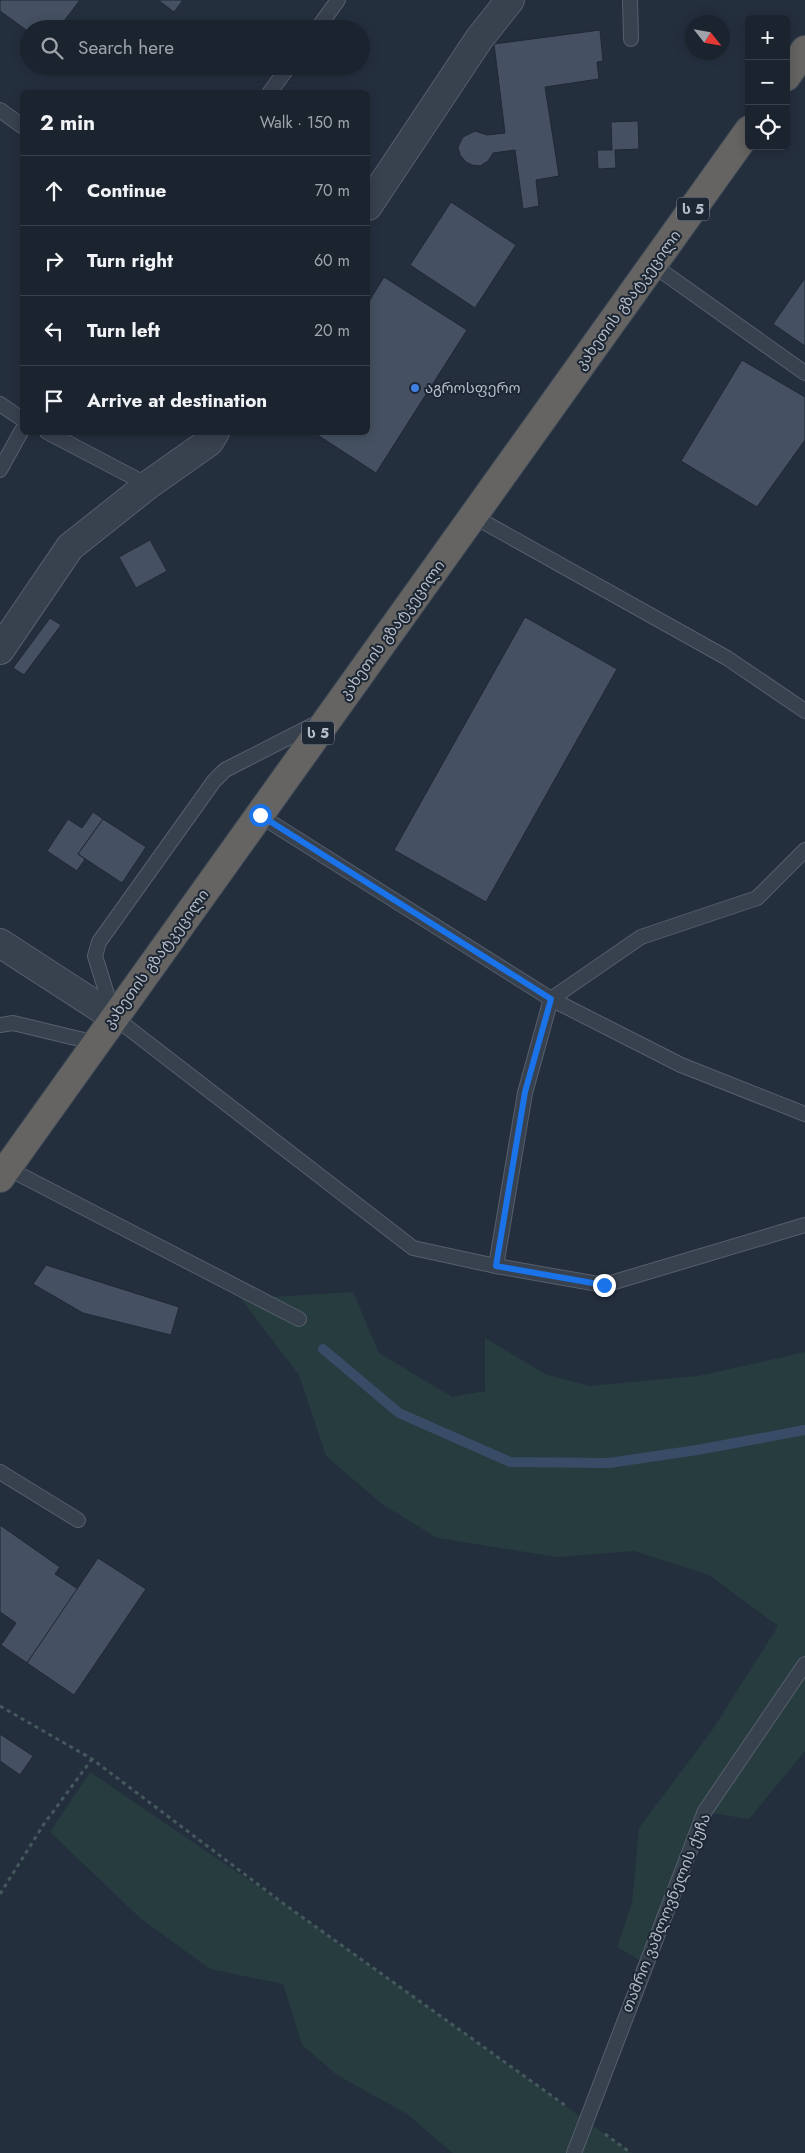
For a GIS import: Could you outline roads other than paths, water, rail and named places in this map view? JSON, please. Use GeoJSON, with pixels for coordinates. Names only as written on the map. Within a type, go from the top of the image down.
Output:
{"type":"FeatureCollection","features":[{"type":"Feature","properties":{"kind":"highway"},"geometry":{"type":"LineString","coordinates":[[790,71],[805,50]]}},
{"type":"Feature","properties":{"kind":"highway","name":"კახეთის გზატკეცილი"},"geometry":{"type":"LineString","coordinates":[[4,1173],[745,136]]}},
{"type":"Feature","properties":{"kind":"street"},"geometry":{"type":"LineString","coordinates":[[370,203],[480,40],[510,0]]}},
{"type":"Feature","properties":{"kind":"street"},"geometry":{"type":"LineString","coordinates":[[0,650],[70,547],[148,485],[209,442],[214,435]]}},
{"type":"Feature","properties":{"kind":"street"},"geometry":{"type":"LineString","coordinates":[[0,943],[114,1018]]}},
{"type":"Feature","properties":{"kind":"lane"},"geometry":{"type":"LineString","coordinates":[[324,20],[338,0]]}},
{"type":"Feature","properties":{"kind":"lane"},"geometry":{"type":"LineString","coordinates":[[630,0],[631,39]]}},
{"type":"Feature","properties":{"kind":"lane"},"geometry":{"type":"LineString","coordinates":[[271,90],[282,75]]}},
{"type":"Feature","properties":{"kind":"lane"},"geometry":{"type":"LineString","coordinates":[[0,110],[20,125]]}},
{"type":"Feature","properties":{"kind":"lane"},"geometry":{"type":"LineString","coordinates":[[653,265],[805,373]]}},
{"type":"Feature","properties":{"kind":"lane"},"geometry":{"type":"LineString","coordinates":[[0,404],[20,418]]}},
{"type":"Feature","properties":{"kind":"lane"},"geometry":{"type":"LineString","coordinates":[[0,470],[20,434]]}},
{"type":"Feature","properties":{"kind":"lane"},"geometry":{"type":"LineString","coordinates":[[52,435],[148,485]]}},
{"type":"Feature","properties":{"kind":"lane"},"geometry":{"type":"LineString","coordinates":[[473,516],[727,658],[805,711]]}},
{"type":"Feature","properties":{"kind":"lane"},"geometry":{"type":"LineString","coordinates":[[330,715],[225,770],[214,781],[99,942],[95,956],[114,1018],[413,1248],[496,1266],[604,1285],[805,1225]]}},
{"type":"Feature","properties":{"kind":"lane"},"geometry":{"type":"LineString","coordinates":[[260,815],[551,999],[681,1065],[805,1114]]}},
{"type":"Feature","properties":{"kind":"lane"},"geometry":{"type":"LineString","coordinates":[[496,1266],[525,1092],[551,999],[642,937],[757,898],[805,850]]}},
{"type":"Feature","properties":{"kind":"lane"},"geometry":{"type":"LineString","coordinates":[[0,1025],[13,1023],[96,1043]]}},
{"type":"Feature","properties":{"kind":"lane"},"geometry":{"type":"LineString","coordinates":[[4,1173],[299,1319]]}},
{"type":"Feature","properties":{"kind":"lane"},"geometry":{"type":"LineString","coordinates":[[0,1472],[78,1520]]}},
{"type":"Feature","properties":{"kind":"lane","name":"თამრო ვაშლოვნელის ქუჩა"},"geometry":{"type":"LineString","coordinates":[[574,2153],[705,1811],[805,1664]]}},
{"type":"Feature","properties":{"kind":"waterway"},"geometry":{"type":"LineString","coordinates":[[323,1349],[399,1413],[510,1462],[609,1463],[697,1450],[805,1430]]}},
{"type":"Feature","properties":{"kind":"place","name":"აგროსფერო"},"geometry":{"type":"Point","coordinates":[415,388]}}]}
